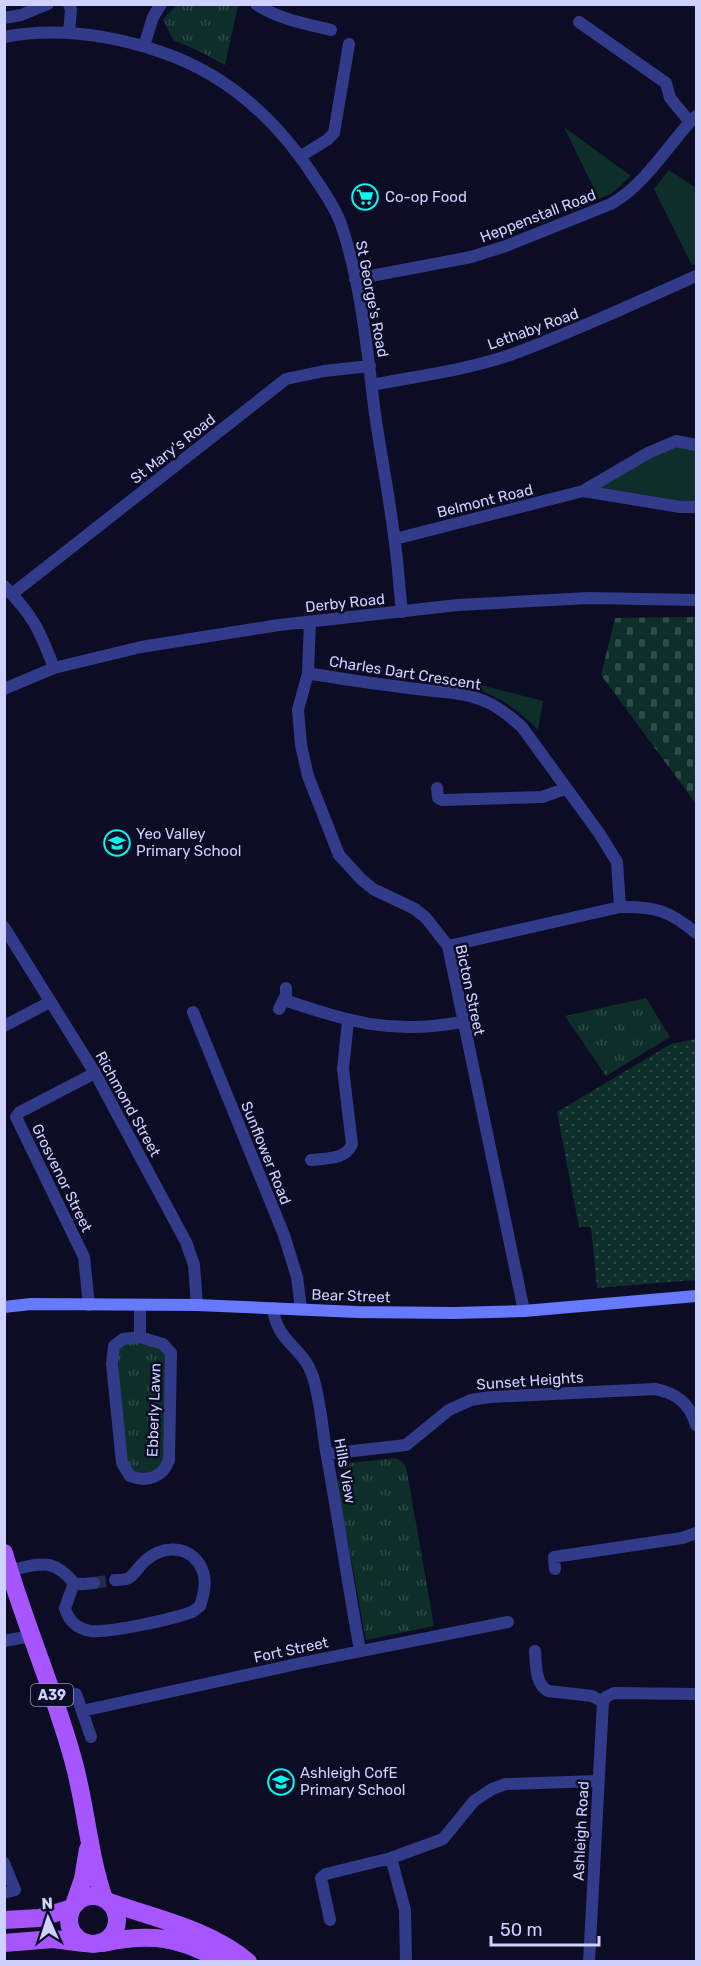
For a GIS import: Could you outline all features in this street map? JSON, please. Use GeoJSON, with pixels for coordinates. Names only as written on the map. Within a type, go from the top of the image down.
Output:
{"type":"FeatureCollection","features":[{"type":"Feature","properties":{"kind":"main road","name":"A39"},"geometry":{"type":"LineString","coordinates":[[7,1562],[71,1751],[81,1787],[89,1840],[107,1901],[116,1912],[117,1925],[111,1936],[93,1943],[73,1935],[69,1922],[83,1879],[89,1840]]}},
{"type":"Feature","properties":{"kind":"main road"},"geometry":{"type":"LineString","coordinates":[[4,1920],[39,1918],[73,1907],[88,1897],[198,1931],[236,1952],[248,1962]]}},
{"type":"Feature","properties":{"kind":"main road"},"geometry":{"type":"LineString","coordinates":[[5,1943],[53,1939],[93,1943],[141,1936],[165,1938],[196,1948],[222,1962]]}},
{"type":"Feature","properties":{"kind":"street"},"geometry":{"type":"LineString","coordinates":[[4,18],[21,15],[48,4]]}},
{"type":"Feature","properties":{"kind":"street"},"geometry":{"type":"LineString","coordinates":[[69,4],[71,10],[69,33]]}},
{"type":"Feature","properties":{"kind":"street"},"geometry":{"type":"LineString","coordinates":[[144,46],[153,17],[160,4]]}},
{"type":"Feature","properties":{"kind":"street"},"geometry":{"type":"LineString","coordinates":[[256,4],[265,10],[300,23],[331,30]]}},
{"type":"Feature","properties":{"kind":"street"},"geometry":{"type":"LineString","coordinates":[[579,22],[666,83],[670,98],[693,119]]}},
{"type":"Feature","properties":{"kind":"street","name":"St George's Road"},"geometry":{"type":"LineString","coordinates":[[4,37],[88,34],[144,46],[173,56],[218,79],[274,123],[302,156],[342,225],[355,279],[395,539],[402,612]]}},
{"type":"Feature","properties":{"kind":"street"},"geometry":{"type":"LineString","coordinates":[[302,156],[334,133],[349,44]]}},
{"type":"Feature","properties":{"kind":"street","name":"Heppenstall Road"},"geometry":{"type":"LineString","coordinates":[[355,279],[412,270],[478,255],[611,204],[638,185],[693,119]]}},
{"type":"Feature","properties":{"kind":"street","name":"Lethaby Road"},"geometry":{"type":"LineString","coordinates":[[372,385],[509,356],[590,324],[696,276]]}},
{"type":"Feature","properties":{"kind":"street","name":"St Mary's Road"},"geometry":{"type":"LineString","coordinates":[[8,590],[286,379],[324,371],[370,366]]}},
{"type":"Feature","properties":{"kind":"street","name":"Belmont Road"},"geometry":{"type":"LineString","coordinates":[[395,539],[583,491],[648,453],[676,441],[696,445]]}},
{"type":"Feature","properties":{"kind":"street","name":"Belmont Road"},"geometry":{"type":"LineString","coordinates":[[583,491],[680,507],[696,507]]}},
{"type":"Feature","properties":{"kind":"street"},"geometry":{"type":"LineString","coordinates":[[8,590],[28,611],[39,629],[54,668]]}},
{"type":"Feature","properties":{"kind":"street","name":"Derby Road"},"geometry":{"type":"LineString","coordinates":[[4,689],[54,668],[141,647],[246,630],[458,605],[557,599],[696,600]]}},
{"type":"Feature","properties":{"kind":"street","name":"Bicton Street"},"geometry":{"type":"LineString","coordinates":[[310,622],[308,673],[298,710],[300,745],[308,776],[339,855],[373,889],[415,909],[426,918],[448,946],[524,1311]]}},
{"type":"Feature","properties":{"kind":"street","name":"Charles Dart Crescent"},"geometry":{"type":"LineString","coordinates":[[308,673],[449,692],[489,703],[511,717],[522,727],[599,833],[617,862],[620,907]]}},
{"type":"Feature","properties":{"kind":"street"},"geometry":{"type":"LineString","coordinates":[[437,788],[438,798],[442,801],[542,797],[566,789]]}},
{"type":"Feature","properties":{"kind":"street"},"geometry":{"type":"LineString","coordinates":[[448,946],[620,907],[643,906],[661,911],[678,918],[696,933]]}},
{"type":"Feature","properties":{"kind":"street","name":"Richmond Street"},"geometry":{"type":"LineString","coordinates":[[4,927],[94,1073],[186,1242],[194,1264],[197,1305]]}},
{"type":"Feature","properties":{"kind":"street"},"geometry":{"type":"LineString","coordinates":[[283,999],[348,1021],[378,1026],[437,1027],[462,1022]]}},
{"type":"Feature","properties":{"kind":"street"},"geometry":{"type":"LineString","coordinates":[[4,1026],[50,1002]]}},
{"type":"Feature","properties":{"kind":"street","name":"Sunflower Road"},"geometry":{"type":"LineString","coordinates":[[193,1012],[284,1235],[297,1277],[301,1309]]}},
{"type":"Feature","properties":{"kind":"street"},"geometry":{"type":"LineString","coordinates":[[311,1160],[344,1156],[352,1144],[343,1069],[348,1021]]}},
{"type":"Feature","properties":{"kind":"street","name":"Grosvenor Street"},"geometry":{"type":"LineString","coordinates":[[89,1305],[84,1257],[16,1116],[94,1073]]}},
{"type":"Feature","properties":{"kind":"street","name":"Bear Street"},"geometry":{"type":"LineString","coordinates":[[4,1307],[31,1304],[197,1305],[454,1313],[524,1311],[696,1296]]}},
{"type":"Feature","properties":{"kind":"street"},"geometry":{"type":"LineString","coordinates":[[140,1305],[140,1337]]}},
{"type":"Feature","properties":{"kind":"street","name":"Hills View"},"geometry":{"type":"LineString","coordinates":[[273,1308],[276,1323],[283,1337],[311,1371],[360,1651]]}},
{"type":"Feature","properties":{"kind":"street","name":"Ebberly Lawn"},"geometry":{"type":"LineString","coordinates":[[140,1337],[163,1344],[171,1353],[169,1460],[166,1468],[159,1475],[146,1479],[130,1476],[122,1463],[112,1364],[114,1346],[123,1339],[140,1337]]}},
{"type":"Feature","properties":{"kind":"street","name":"Sunset Heights"},"geometry":{"type":"LineString","coordinates":[[327,1454],[406,1444],[449,1410],[471,1400],[490,1397],[655,1389],[672,1393],[684,1402],[696,1425]]}},
{"type":"Feature","properties":{"kind":"street"},"geometry":{"type":"LineString","coordinates":[[554,1557],[682,1538],[696,1533]]}},
{"type":"Feature","properties":{"kind":"street"},"geometry":{"type":"LineString","coordinates":[[74,1583],[65,1608],[76,1626],[90,1631],[114,1629],[192,1612],[200,1606],[205,1586],[204,1573],[194,1558],[182,1551],[172,1549],[159,1551],[146,1560],[130,1577],[115,1580]]}},
{"type":"Feature","properties":{"kind":"street"},"geometry":{"type":"LineString","coordinates":[[7,1562],[52,1564],[74,1583],[94,1583]]}},
{"type":"Feature","properties":{"kind":"street","name":"Fort Street"},"geometry":{"type":"LineString","coordinates":[[82,1711],[360,1651],[508,1622]]}},
{"type":"Feature","properties":{"kind":"street"},"geometry":{"type":"LineString","coordinates":[[4,1641],[31,1636]]}},
{"type":"Feature","properties":{"kind":"street"},"geometry":{"type":"LineString","coordinates":[[535,1651],[539,1682],[542,1688],[554,1693],[592,1696],[603,1702],[606,1697],[614,1694],[696,1694]]}},
{"type":"Feature","properties":{"kind":"street"},"geometry":{"type":"LineString","coordinates":[[76,1694],[91,1737]]}},
{"type":"Feature","properties":{"kind":"street","name":"Ashleigh Road"},"geometry":{"type":"LineString","coordinates":[[589,1962],[603,1702]]}},
{"type":"Feature","properties":{"kind":"street"},"geometry":{"type":"LineString","coordinates":[[330,1920],[321,1878],[326,1874],[391,1858],[443,1839],[474,1801],[499,1786],[523,1782],[598,1781]]}},
{"type":"Feature","properties":{"kind":"street"},"geometry":{"type":"LineString","coordinates":[[391,1858],[405,1910],[406,1962]]}},
{"type":"Feature","properties":{"kind":"street"},"geometry":{"type":"LineString","coordinates":[[4,1863],[15,1890],[4,1893]]}},
{"type":"Feature","properties":{"kind":"green space"},"geometry":{"type":"Polygon","coordinates":[[[177,5],[238,5],[225,65],[173,40],[163,19],[177,5]]]}},
{"type":"Feature","properties":{"kind":"green space"},"geometry":{"type":"Polygon","coordinates":[[[564,127],[631,176],[612,193],[599,199],[564,127]]]}},
{"type":"Feature","properties":{"kind":"green space"},"geometry":{"type":"Polygon","coordinates":[[[669,170],[696,188],[696,264],[692,265],[654,189],[669,170]]]}},
{"type":"Feature","properties":{"kind":"green space"},"geometry":{"type":"Polygon","coordinates":[[[676,442],[696,445],[696,507],[584,491],[676,442]]]}},
{"type":"Feature","properties":{"kind":"green space"},"geometry":{"type":"Polygon","coordinates":[[[696,617],[696,804],[601,675],[615,618],[696,617]]]}},
{"type":"Feature","properties":{"kind":"green space"},"geometry":{"type":"Polygon","coordinates":[[[453,678],[543,701],[538,730],[509,705],[488,694],[452,683],[453,678]]]}},
{"type":"Feature","properties":{"kind":"green space"},"geometry":{"type":"Polygon","coordinates":[[[646,998],[670,1037],[606,1076],[565,1016],[646,998]]]}},
{"type":"Feature","properties":{"kind":"green space"},"geometry":{"type":"Polygon","coordinates":[[[696,1039],[696,1280],[597,1288],[591,1227],[579,1227],[557,1112],[671,1044],[696,1039]]]}},
{"type":"Feature","properties":{"kind":"green space"},"geometry":{"type":"Polygon","coordinates":[[[123,1339],[168,1347],[163,1471],[130,1476],[119,1419],[118,1342],[123,1339]]]}},
{"type":"Feature","properties":{"kind":"green space"},"geometry":{"type":"Polygon","coordinates":[[[395,1458],[402,1461],[406,1469],[434,1626],[366,1640],[337,1483],[350,1463],[395,1458]]]}},
{"type":"Feature","properties":{"kind":"tunnel"},"geometry":{"type":"LineString","coordinates":[[94,1583],[115,1580]]}},
{"type":"Feature","properties":{"kind":"place","name":"Co-op Food"},"geometry":{"type":"Point","coordinates":[365,197]}},
{"type":"Feature","properties":{"kind":"place","name":"Yeo Valley Primary School"},"geometry":{"type":"Point","coordinates":[117,843]}},
{"type":"Feature","properties":{"kind":"place","name":"Ashleigh CofE Primary School"},"geometry":{"type":"Point","coordinates":[281,1782]}}]}
